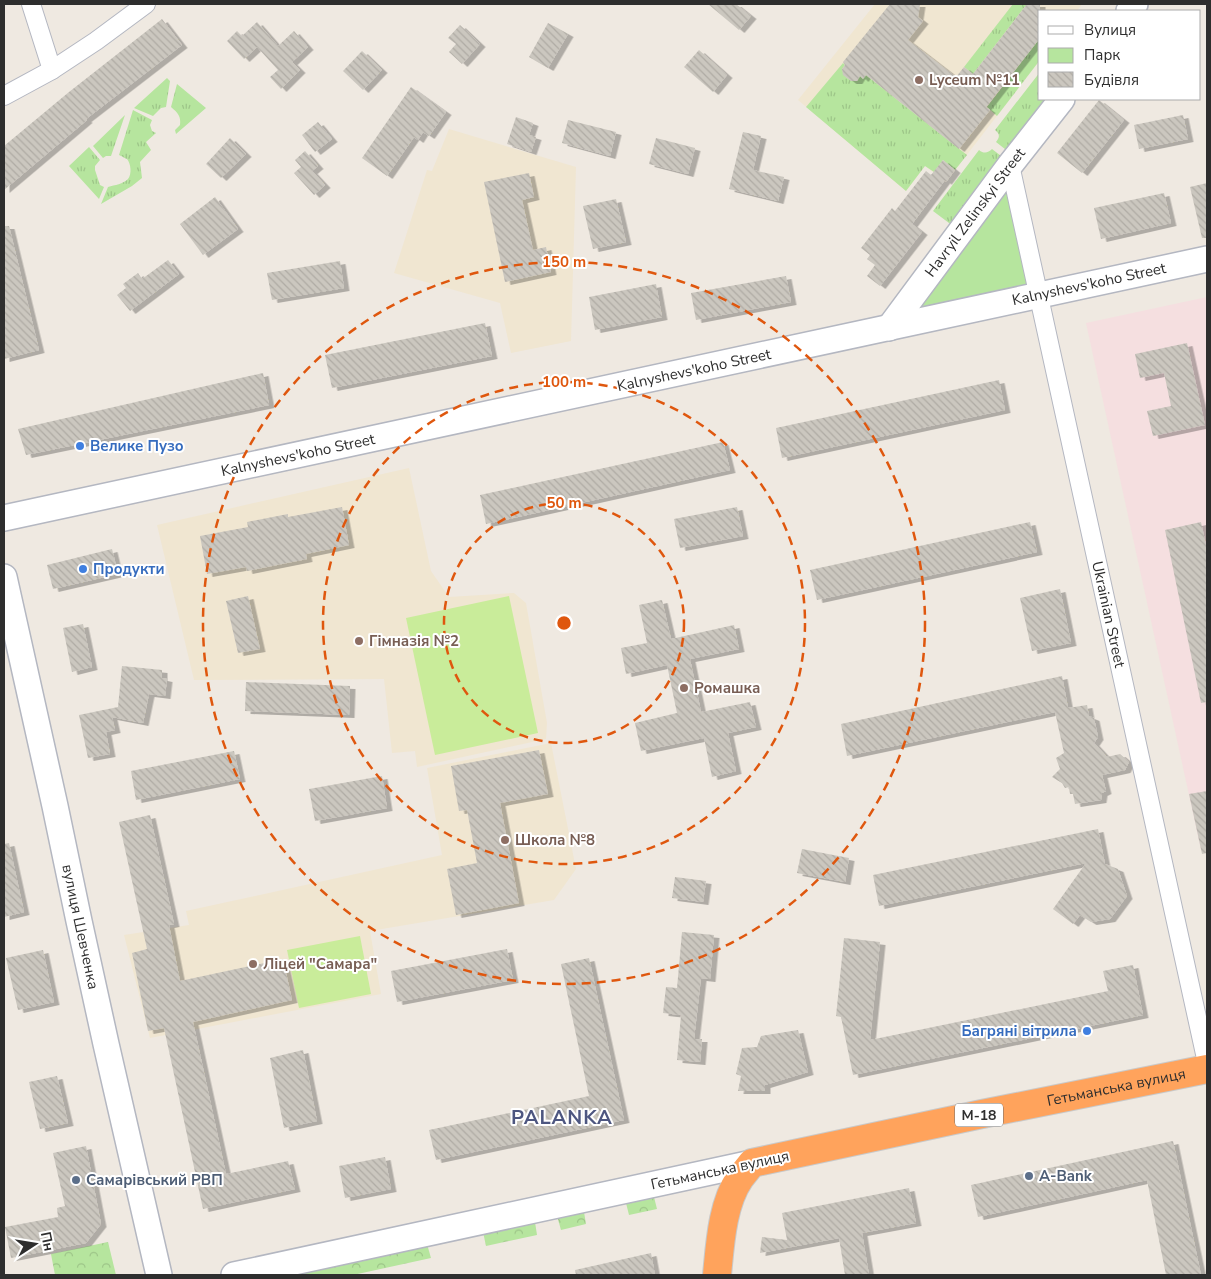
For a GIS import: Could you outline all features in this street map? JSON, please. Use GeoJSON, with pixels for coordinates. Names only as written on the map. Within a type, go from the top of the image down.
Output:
{"type":"FeatureCollection","features":[{"type":"Feature","properties":{"kind":"highway","name":"Гетьманська вулиця"},"geometry":{"type":"LineString","coordinates":[[752,1163],[1207,1069]]}},
{"type":"Feature","properties":{"kind":"highway"},"geometry":{"type":"LineString","coordinates":[[717,1275],[722,1227],[730,1198],[739,1179],[752,1163]]}},
{"type":"Feature","properties":{"kind":"street"},"geometry":{"type":"LineString","coordinates":[[31,4],[52,70]]}},
{"type":"Feature","properties":{"kind":"street"},"geometry":{"type":"LineString","coordinates":[[4,96],[52,70],[96,41],[146,4]]}},
{"type":"Feature","properties":{"kind":"street","name":"Havryil Zelinskyi Street"},"geometry":{"type":"LineString","coordinates":[[889,328],[1010,165],[1061,100]]}},
{"type":"Feature","properties":{"kind":"street","name":"Ukrainian Street"},"geometry":{"type":"LineString","coordinates":[[1010,165],[1207,1063]]}},
{"type":"Feature","properties":{"kind":"street","name":"Kalnyshevsʹkoho Street"},"geometry":{"type":"LineString","coordinates":[[4,518],[1207,259]]}},
{"type":"Feature","properties":{"kind":"street","name":"вулиця Шевченка"},"geometry":{"type":"LineString","coordinates":[[4,577],[106,1044],[159,1275]]}},
{"type":"Feature","properties":{"kind":"street","name":"Гетьманська вулиця"},"geometry":{"type":"LineString","coordinates":[[234,1275],[752,1163]]}},
{"type":"Feature","properties":{"kind":"shaded area","name":"Lyceum №11"},"geometry":{"type":"Polygon","coordinates":[[[875,4],[1082,4],[1078,10],[1038,10],[1038,63],[946,182],[925,166],[906,191],[798,100],[875,4]]]}},
{"type":"Feature","properties":{"kind":"shaded area"},"geometry":{"type":"Polygon","coordinates":[[[449,129],[576,167],[571,341],[511,353],[500,303],[394,273],[427,170],[432,171],[449,129]]]}},
{"type":"Feature","properties":{"kind":"shaded area"},"geometry":{"type":"Polygon","coordinates":[[[1207,297],[1207,849],[1201,850],[1086,323],[1207,297]]]}},
{"type":"Feature","properties":{"kind":"shaded area","name":"Гімназія №2"},"geometry":{"type":"Polygon","coordinates":[[[409,468],[431,571],[449,597],[514,593],[526,603],[547,723],[546,739],[417,767],[415,751],[392,753],[384,679],[194,680],[157,525],[409,468]]]}},
{"type":"Feature","properties":{"kind":"shaded area"},"geometry":{"type":"Polygon","coordinates":[[[551,743],[576,869],[554,900],[370,931],[381,994],[150,1038],[124,935],[189,925],[186,911],[442,855],[427,768],[551,743]]]}},
{"type":"Feature","properties":{"kind":"green space"},"geometry":{"type":"Polygon","coordinates":[[[1013,4],[1027,4],[973,74],[964,67],[1013,4]]]}},
{"type":"Feature","properties":{"kind":"green space"},"geometry":{"type":"Polygon","coordinates":[[[1038,41],[1038,63],[997,116],[987,107],[1038,41]]]}},
{"type":"Feature","properties":{"kind":"green space"},"geometry":{"type":"Polygon","coordinates":[[[843,63],[845,65],[842,69],[847,78],[857,81],[860,76],[863,78],[866,75],[967,155],[955,170],[943,160],[934,172],[925,166],[906,191],[806,107],[843,63]]]}},
{"type":"Feature","properties":{"kind":"green space"},"geometry":{"type":"Polygon","coordinates":[[[1038,75],[1038,100],[1051,100],[1010,153],[996,142],[999,136],[995,130],[1038,75]]]}},
{"type":"Feature","properties":{"kind":"green space"},"geometry":{"type":"Polygon","coordinates":[[[167,78],[170,81],[166,107],[161,108],[153,116],[134,108],[167,78]]]}},
{"type":"Feature","properties":{"kind":"green space"},"geometry":{"type":"Polygon","coordinates":[[[177,84],[206,108],[176,134],[175,130],[180,125],[180,119],[171,107],[177,84]]]}},
{"type":"Feature","properties":{"kind":"green space"},"geometry":{"type":"Polygon","coordinates":[[[133,110],[152,120],[150,125],[152,131],[156,133],[146,142],[151,150],[140,162],[142,178],[101,204],[108,187],[124,182],[129,177],[128,161],[119,155],[133,110]]]}},
{"type":"Feature","properties":{"kind":"green space"},"geometry":{"type":"Polygon","coordinates":[[[125,115],[111,156],[103,158],[93,146],[125,115]]]}},
{"type":"Feature","properties":{"kind":"green space"},"geometry":{"type":"Polygon","coordinates":[[[89,147],[100,160],[95,166],[100,185],[104,187],[99,199],[69,166],[89,147]]]}},
{"type":"Feature","properties":{"kind":"green space"},"geometry":{"type":"Polygon","coordinates":[[[992,149],[1005,159],[953,226],[933,211],[979,150],[986,153],[992,149]]]}},
{"type":"Feature","properties":{"kind":"green space"},"geometry":{"type":"Polygon","coordinates":[[[1004,192],[1009,194],[1029,281],[1026,287],[926,309],[921,305],[1004,192]]]}},
{"type":"Feature","properties":{"kind":"green space"},"geometry":{"type":"Polygon","coordinates":[[[509,596],[538,733],[435,755],[406,618],[509,596]]]}},
{"type":"Feature","properties":{"kind":"green space"},"geometry":{"type":"Polygon","coordinates":[[[360,936],[371,994],[299,1008],[287,950],[360,936]]]}},
{"type":"Feature","properties":{"kind":"green space"},"geometry":{"type":"Polygon","coordinates":[[[654,1197],[657,1209],[629,1215],[626,1203],[654,1197]]]}},
{"type":"Feature","properties":{"kind":"green space"},"geometry":{"type":"Polygon","coordinates":[[[584,1212],[586,1224],[561,1230],[557,1216],[584,1212]]]}},
{"type":"Feature","properties":{"kind":"green space"},"geometry":{"type":"Polygon","coordinates":[[[535,1222],[537,1235],[486,1246],[483,1232],[535,1222]]]}},
{"type":"Feature","properties":{"kind":"green space"},"geometry":{"type":"Polygon","coordinates":[[[108,1242],[116,1275],[55,1275],[51,1254],[108,1242]]]}},
{"type":"Feature","properties":{"kind":"green space"},"geometry":{"type":"Polygon","coordinates":[[[427,1244],[431,1258],[353,1275],[277,1275],[427,1244]]]}},
{"type":"Feature","properties":{"kind":"building"},"geometry":{"type":"Polygon","coordinates":[[[708,4],[736,4],[751,16],[739,30],[708,4]]]}},
{"type":"Feature","properties":{"kind":"building"},"geometry":{"type":"Polygon","coordinates":[[[890,4],[920,4],[918,17],[923,21],[908,40],[956,77],[964,67],[973,74],[1027,4],[1040,4],[1040,10],[1038,10],[1038,41],[986,107],[990,110],[959,149],[866,75],[863,79],[860,76],[857,81],[851,81],[843,75],[842,69],[845,65],[843,62],[890,4]]]}},
{"type":"Feature","properties":{"kind":"building"},"geometry":{"type":"Polygon","coordinates":[[[162,19],[182,45],[86,119],[4,190],[4,146],[162,19]]]}},
{"type":"Feature","properties":{"kind":"building"},"geometry":{"type":"Polygon","coordinates":[[[257,22],[278,46],[294,31],[308,47],[292,62],[300,70],[281,89],[270,77],[278,70],[257,47],[244,59],[227,41],[237,31],[242,36],[257,22]]]}},
{"type":"Feature","properties":{"kind":"building"},"geometry":{"type":"Polygon","coordinates":[[[548,23],[568,34],[548,68],[529,57],[548,23]]]}},
{"type":"Feature","properties":{"kind":"building"},"geometry":{"type":"Polygon","coordinates":[[[460,25],[480,44],[462,64],[449,52],[456,44],[448,38],[460,25]]]}},
{"type":"Feature","properties":{"kind":"building"},"geometry":{"type":"Polygon","coordinates":[[[699,50],[727,75],[713,92],[684,67],[699,50]]]}},
{"type":"Feature","properties":{"kind":"building"},"geometry":{"type":"Polygon","coordinates":[[[362,51],[382,70],[363,90],[343,71],[362,51]]]}},
{"type":"Feature","properties":{"kind":"building"},"geometry":{"type":"Polygon","coordinates":[[[411,87],[446,112],[429,136],[423,132],[418,140],[414,137],[387,176],[362,158],[411,87]]]}},
{"type":"Feature","properties":{"kind":"building"},"geometry":{"type":"Polygon","coordinates":[[[1099,100],[1124,120],[1082,173],[1057,153],[1099,100]]]}},
{"type":"Feature","properties":{"kind":"building"},"geometry":{"type":"Polygon","coordinates":[[[1183,115],[1188,139],[1139,149],[1134,125],[1183,115]]]}},
{"type":"Feature","properties":{"kind":"building"},"geometry":{"type":"Polygon","coordinates":[[[516,117],[533,123],[529,135],[536,137],[531,152],[507,144],[516,117]]]}},
{"type":"Feature","properties":{"kind":"building"},"geometry":{"type":"Polygon","coordinates":[[[568,120],[616,132],[610,156],[562,143],[568,120]]]}},
{"type":"Feature","properties":{"kind":"building"},"geometry":{"type":"Polygon","coordinates":[[[318,122],[332,139],[315,152],[302,135],[318,122]]]}},
{"type":"Feature","properties":{"kind":"building"},"geometry":{"type":"Polygon","coordinates":[[[743,132],[761,136],[753,170],[784,177],[778,201],[729,189],[743,132]]]}},
{"type":"Feature","properties":{"kind":"building"},"geometry":{"type":"Polygon","coordinates":[[[230,138],[246,154],[221,178],[206,164],[230,138]]]}},
{"type":"Feature","properties":{"kind":"building"},"geometry":{"type":"Polygon","coordinates":[[[656,138],[695,148],[688,174],[649,164],[656,138]]]}},
{"type":"Feature","properties":{"kind":"building"},"geometry":{"type":"Polygon","coordinates":[[[305,151],[318,166],[312,171],[325,185],[314,195],[294,173],[301,167],[295,160],[305,151]]]}},
{"type":"Feature","properties":{"kind":"building"},"geometry":{"type":"Polygon","coordinates":[[[943,160],[955,170],[946,182],[945,180],[912,224],[922,232],[880,286],[867,276],[875,265],[867,259],[870,255],[861,248],[892,208],[895,211],[926,171],[931,175],[943,160]]]}},
{"type":"Feature","properties":{"kind":"building"},"geometry":{"type":"Polygon","coordinates":[[[529,173],[534,197],[522,200],[533,250],[546,247],[551,272],[505,282],[484,182],[529,173]]]}},
{"type":"Feature","properties":{"kind":"building"},"geometry":{"type":"Polygon","coordinates":[[[1207,183],[1207,238],[1202,238],[1190,187],[1207,183]]]}},
{"type":"Feature","properties":{"kind":"building"},"geometry":{"type":"Polygon","coordinates":[[[1164,193],[1171,223],[1101,239],[1094,208],[1164,193]]]}},
{"type":"Feature","properties":{"kind":"building"},"geometry":{"type":"Polygon","coordinates":[[[215,197],[238,229],[203,255],[180,224],[215,197]]]}},
{"type":"Feature","properties":{"kind":"building"},"geometry":{"type":"Polygon","coordinates":[[[616,199],[626,242],[593,249],[583,206],[616,199]]]}},
{"type":"Feature","properties":{"kind":"building"},"geometry":{"type":"Polygon","coordinates":[[[4,226],[9,226],[39,350],[4,359],[4,226]]]}},
{"type":"Feature","properties":{"kind":"building"},"geometry":{"type":"Polygon","coordinates":[[[168,260],[179,274],[130,311],[117,295],[126,288],[123,284],[138,273],[142,279],[168,260]]]}},
{"type":"Feature","properties":{"kind":"building"},"geometry":{"type":"Polygon","coordinates":[[[340,261],[344,288],[272,300],[267,273],[340,261]]]}},
{"type":"Feature","properties":{"kind":"building"},"geometry":{"type":"Polygon","coordinates":[[[786,276],[791,302],[696,320],[691,293],[786,276]]]}},
{"type":"Feature","properties":{"kind":"building"},"geometry":{"type":"Polygon","coordinates":[[[656,284],[662,317],[595,330],[589,297],[656,284]]]}},
{"type":"Feature","properties":{"kind":"building"},"geometry":{"type":"Polygon","coordinates":[[[485,323],[492,356],[332,388],[325,355],[485,323]]]}},
{"type":"Feature","properties":{"kind":"building"},"geometry":{"type":"Polygon","coordinates":[[[1187,343],[1205,425],[1153,436],[1147,411],[1171,406],[1164,373],[1140,378],[1135,354],[1187,343]]]}},
{"type":"Feature","properties":{"kind":"building"},"geometry":{"type":"Polygon","coordinates":[[[263,373],[269,405],[26,455],[18,429],[263,373]]]}},
{"type":"Feature","properties":{"kind":"building"},"geometry":{"type":"Polygon","coordinates":[[[999,380],[1005,410],[782,458],[776,428],[999,380]]]}},
{"type":"Feature","properties":{"kind":"building"},"geometry":{"type":"Polygon","coordinates":[[[723,442],[730,470],[486,524],[480,495],[723,442]]]}},
{"type":"Feature","properties":{"kind":"building"},"geometry":{"type":"Polygon","coordinates":[[[342,507],[349,545],[306,554],[307,559],[247,571],[246,567],[207,574],[200,536],[248,527],[247,522],[288,514],[288,517],[342,507]]]}},
{"type":"Feature","properties":{"kind":"building"},"geometry":{"type":"Polygon","coordinates":[[[737,507],[743,536],[680,548],[674,519],[737,507]]]}},
{"type":"Feature","properties":{"kind":"building"},"geometry":{"type":"Polygon","coordinates":[[[1030,522],[1037,552],[817,600],[810,570],[1030,522]]]}},
{"type":"Feature","properties":{"kind":"building"},"geometry":{"type":"Polygon","coordinates":[[[1201,522],[1207,550],[1207,702],[1201,703],[1165,530],[1201,522]]]}},
{"type":"Feature","properties":{"kind":"building","name":"Продукти"},"geometry":{"type":"Polygon","coordinates":[[[112,549],[118,574],[53,589],[47,565],[112,549]]]}},
{"type":"Feature","properties":{"kind":"building"},"geometry":{"type":"Polygon","coordinates":[[[1060,589],[1071,643],[1032,651],[1020,598],[1060,589]]]}},
{"type":"Feature","properties":{"kind":"building"},"geometry":{"type":"Polygon","coordinates":[[[248,596],[260,649],[238,653],[226,601],[248,596]]]}},
{"type":"Feature","properties":{"kind":"building","name":"Ромашка"},"geometry":{"type":"Polygon","coordinates":[[[662,600],[671,639],[734,625],[739,649],[690,659],[701,712],[750,702],[756,727],[728,733],[736,771],[712,777],[704,738],[641,751],[635,723],[677,713],[667,665],[626,674],[621,648],[647,643],[639,605],[662,600]]]}},
{"type":"Feature","properties":{"kind":"building"},"geometry":{"type":"Polygon","coordinates":[[[83,624],[92,667],[72,672],[63,628],[83,624]]]}},
{"type":"Feature","properties":{"kind":"building"},"geometry":{"type":"Polygon","coordinates":[[[122,666],[162,670],[162,678],[167,679],[165,696],[149,694],[143,723],[112,717],[115,730],[106,732],[110,754],[88,758],[79,715],[118,707],[122,666]]]}},
{"type":"Feature","properties":{"kind":"building"},"geometry":{"type":"Polygon","coordinates":[[[1062,676],[1068,708],[1087,705],[1089,716],[1094,718],[1098,737],[1094,743],[1107,757],[1120,754],[1129,762],[1125,770],[1102,775],[1106,791],[1102,793],[1101,800],[1075,804],[1069,787],[1065,788],[1062,783],[1052,777],[1060,769],[1056,758],[1064,753],[1055,712],[847,756],[841,724],[1062,676]]]}},
{"type":"Feature","properties":{"kind":"building"},"geometry":{"type":"Polygon","coordinates":[[[246,682],[350,686],[349,715],[245,711],[246,682]]]}},
{"type":"Feature","properties":{"kind":"building"},"geometry":{"type":"Polygon","coordinates":[[[539,750],[548,794],[500,803],[519,903],[456,915],[447,869],[477,863],[467,810],[459,811],[451,766],[539,750]]]}},
{"type":"Feature","properties":{"kind":"building"},"geometry":{"type":"Polygon","coordinates":[[[234,751],[240,779],[136,800],[131,771],[234,751]]]}},
{"type":"Feature","properties":{"kind":"building"},"geometry":{"type":"Polygon","coordinates":[[[382,776],[387,808],[315,821],[309,789],[382,776]]]}},
{"type":"Feature","properties":{"kind":"building"},"geometry":{"type":"Polygon","coordinates":[[[1207,791],[1207,853],[1202,854],[1189,794],[1207,791]]]}},
{"type":"Feature","properties":{"kind":"building"},"geometry":{"type":"Polygon","coordinates":[[[150,815],[174,924],[169,925],[180,981],[283,959],[292,1000],[193,1022],[226,1174],[288,1161],[295,1189],[203,1209],[164,1028],[148,1031],[132,953],[147,949],[119,822],[150,815]]]}},
{"type":"Feature","properties":{"kind":"building"},"geometry":{"type":"Polygon","coordinates":[[[1098,829],[1105,864],[1118,869],[1127,896],[1110,919],[1091,922],[1080,915],[1073,924],[1053,909],[1086,863],[879,906],[873,875],[1098,829]]]}},
{"type":"Feature","properties":{"kind":"building"},"geometry":{"type":"Polygon","coordinates":[[[9,843],[24,912],[4,917],[4,844],[9,843]]]}},
{"type":"Feature","properties":{"kind":"building"},"geometry":{"type":"Polygon","coordinates":[[[802,849],[849,858],[845,882],[797,873],[802,849]]]}},
{"type":"Feature","properties":{"kind":"building"},"geometry":{"type":"Polygon","coordinates":[[[675,877],[706,881],[703,902],[672,898],[675,877]]]}},
{"type":"Feature","properties":{"kind":"building"},"geometry":{"type":"Polygon","coordinates":[[[682,932],[714,935],[710,979],[701,978],[694,1039],[702,1039],[700,1062],[677,1060],[681,1015],[663,1013],[666,987],[677,988],[682,932]]]}},
{"type":"Feature","properties":{"kind":"building"},"geometry":{"type":"Polygon","coordinates":[[[844,938],[880,942],[870,1040],[1108,991],[1103,971],[1133,965],[1143,1015],[853,1075],[841,1017],[836,1016],[844,938]]]}},
{"type":"Feature","properties":{"kind":"building"},"geometry":{"type":"Polygon","coordinates":[[[507,949],[513,980],[397,1002],[391,971],[507,949]]]}},
{"type":"Feature","properties":{"kind":"building"},"geometry":{"type":"Polygon","coordinates":[[[43,950],[54,1002],[18,1010],[6,958],[43,950]]]}},
{"type":"Feature","properties":{"kind":"building"},"geometry":{"type":"Polygon","coordinates":[[[589,958],[624,1120],[436,1160],[429,1130],[589,1096],[561,964],[589,958]]]}},
{"type":"Feature","properties":{"kind":"building"},"geometry":{"type":"Polygon","coordinates":[[[798,1030],[808,1072],[765,1085],[765,1091],[738,1091],[741,1076],[736,1074],[742,1048],[757,1047],[761,1036],[798,1030]]]}},
{"type":"Feature","properties":{"kind":"building"},"geometry":{"type":"Polygon","coordinates":[[[303,1050],[317,1121],[284,1128],[270,1058],[303,1050]]]}},
{"type":"Feature","properties":{"kind":"building"},"geometry":{"type":"Polygon","coordinates":[[[57,1076],[68,1123],[40,1129],[29,1082],[57,1076]]]}},
{"type":"Feature","properties":{"kind":"building"},"geometry":{"type":"Polygon","coordinates":[[[1173,1141],[1201,1275],[1166,1275],[1147,1180],[978,1217],[971,1185],[1173,1141]]]}},
{"type":"Feature","properties":{"kind":"building","name":"Самарівський РВП"},"geometry":{"type":"Polygon","coordinates":[[[86,1146],[101,1224],[86,1243],[11,1258],[5,1227],[58,1217],[57,1208],[65,1206],[53,1153],[86,1146]]]}},
{"type":"Feature","properties":{"kind":"building"},"geometry":{"type":"Polygon","coordinates":[[[385,1157],[391,1189],[345,1198],[339,1166],[385,1157]]]}},
{"type":"Feature","properties":{"kind":"building"},"geometry":{"type":"Polygon","coordinates":[[[909,1188],[916,1223],[862,1233],[869,1275],[845,1275],[839,1238],[760,1253],[762,1237],[787,1240],[782,1213],[909,1188]]]}},
{"type":"Feature","properties":{"kind":"building"},"geometry":{"type":"Polygon","coordinates":[[[651,1253],[655,1275],[576,1275],[575,1270],[651,1253]]]}},
{"type":"Feature","properties":{"kind":"place","name":"Lyceum №11"},"geometry":{"type":"Point","coordinates":[919,80]}},
{"type":"Feature","properties":{"kind":"place","name":"Велике Пузо"},"geometry":{"type":"Point","coordinates":[80,446]}},
{"type":"Feature","properties":{"kind":"place","name":"Продукти"},"geometry":{"type":"Point","coordinates":[83,569]}},
{"type":"Feature","properties":{"kind":"place","name":"Гімназія №2"},"geometry":{"type":"Point","coordinates":[359,641]}},
{"type":"Feature","properties":{"kind":"place","name":"Ромашка"},"geometry":{"type":"Point","coordinates":[684,688]}},
{"type":"Feature","properties":{"kind":"place","name":"Школа №8"},"geometry":{"type":"Point","coordinates":[505,840]}},
{"type":"Feature","properties":{"kind":"place","name":"Ліцей \"Самара\""},"geometry":{"type":"Point","coordinates":[253,964]}},
{"type":"Feature","properties":{"kind":"place","name":"Багряні вітрила"},"geometry":{"type":"Point","coordinates":[1087,1031]}},
{"type":"Feature","properties":{"kind":"place","name":"A-Bank"},"geometry":{"type":"Point","coordinates":[1029,1176]}},
{"type":"Feature","properties":{"kind":"place","name":"Самарівський РВП"},"geometry":{"type":"Point","coordinates":[76,1180]}},
{"type":"Feature","properties":{"kind":"district","name":"PALANKA"},"geometry":{"type":"Point","coordinates":[562,1117]}}]}
